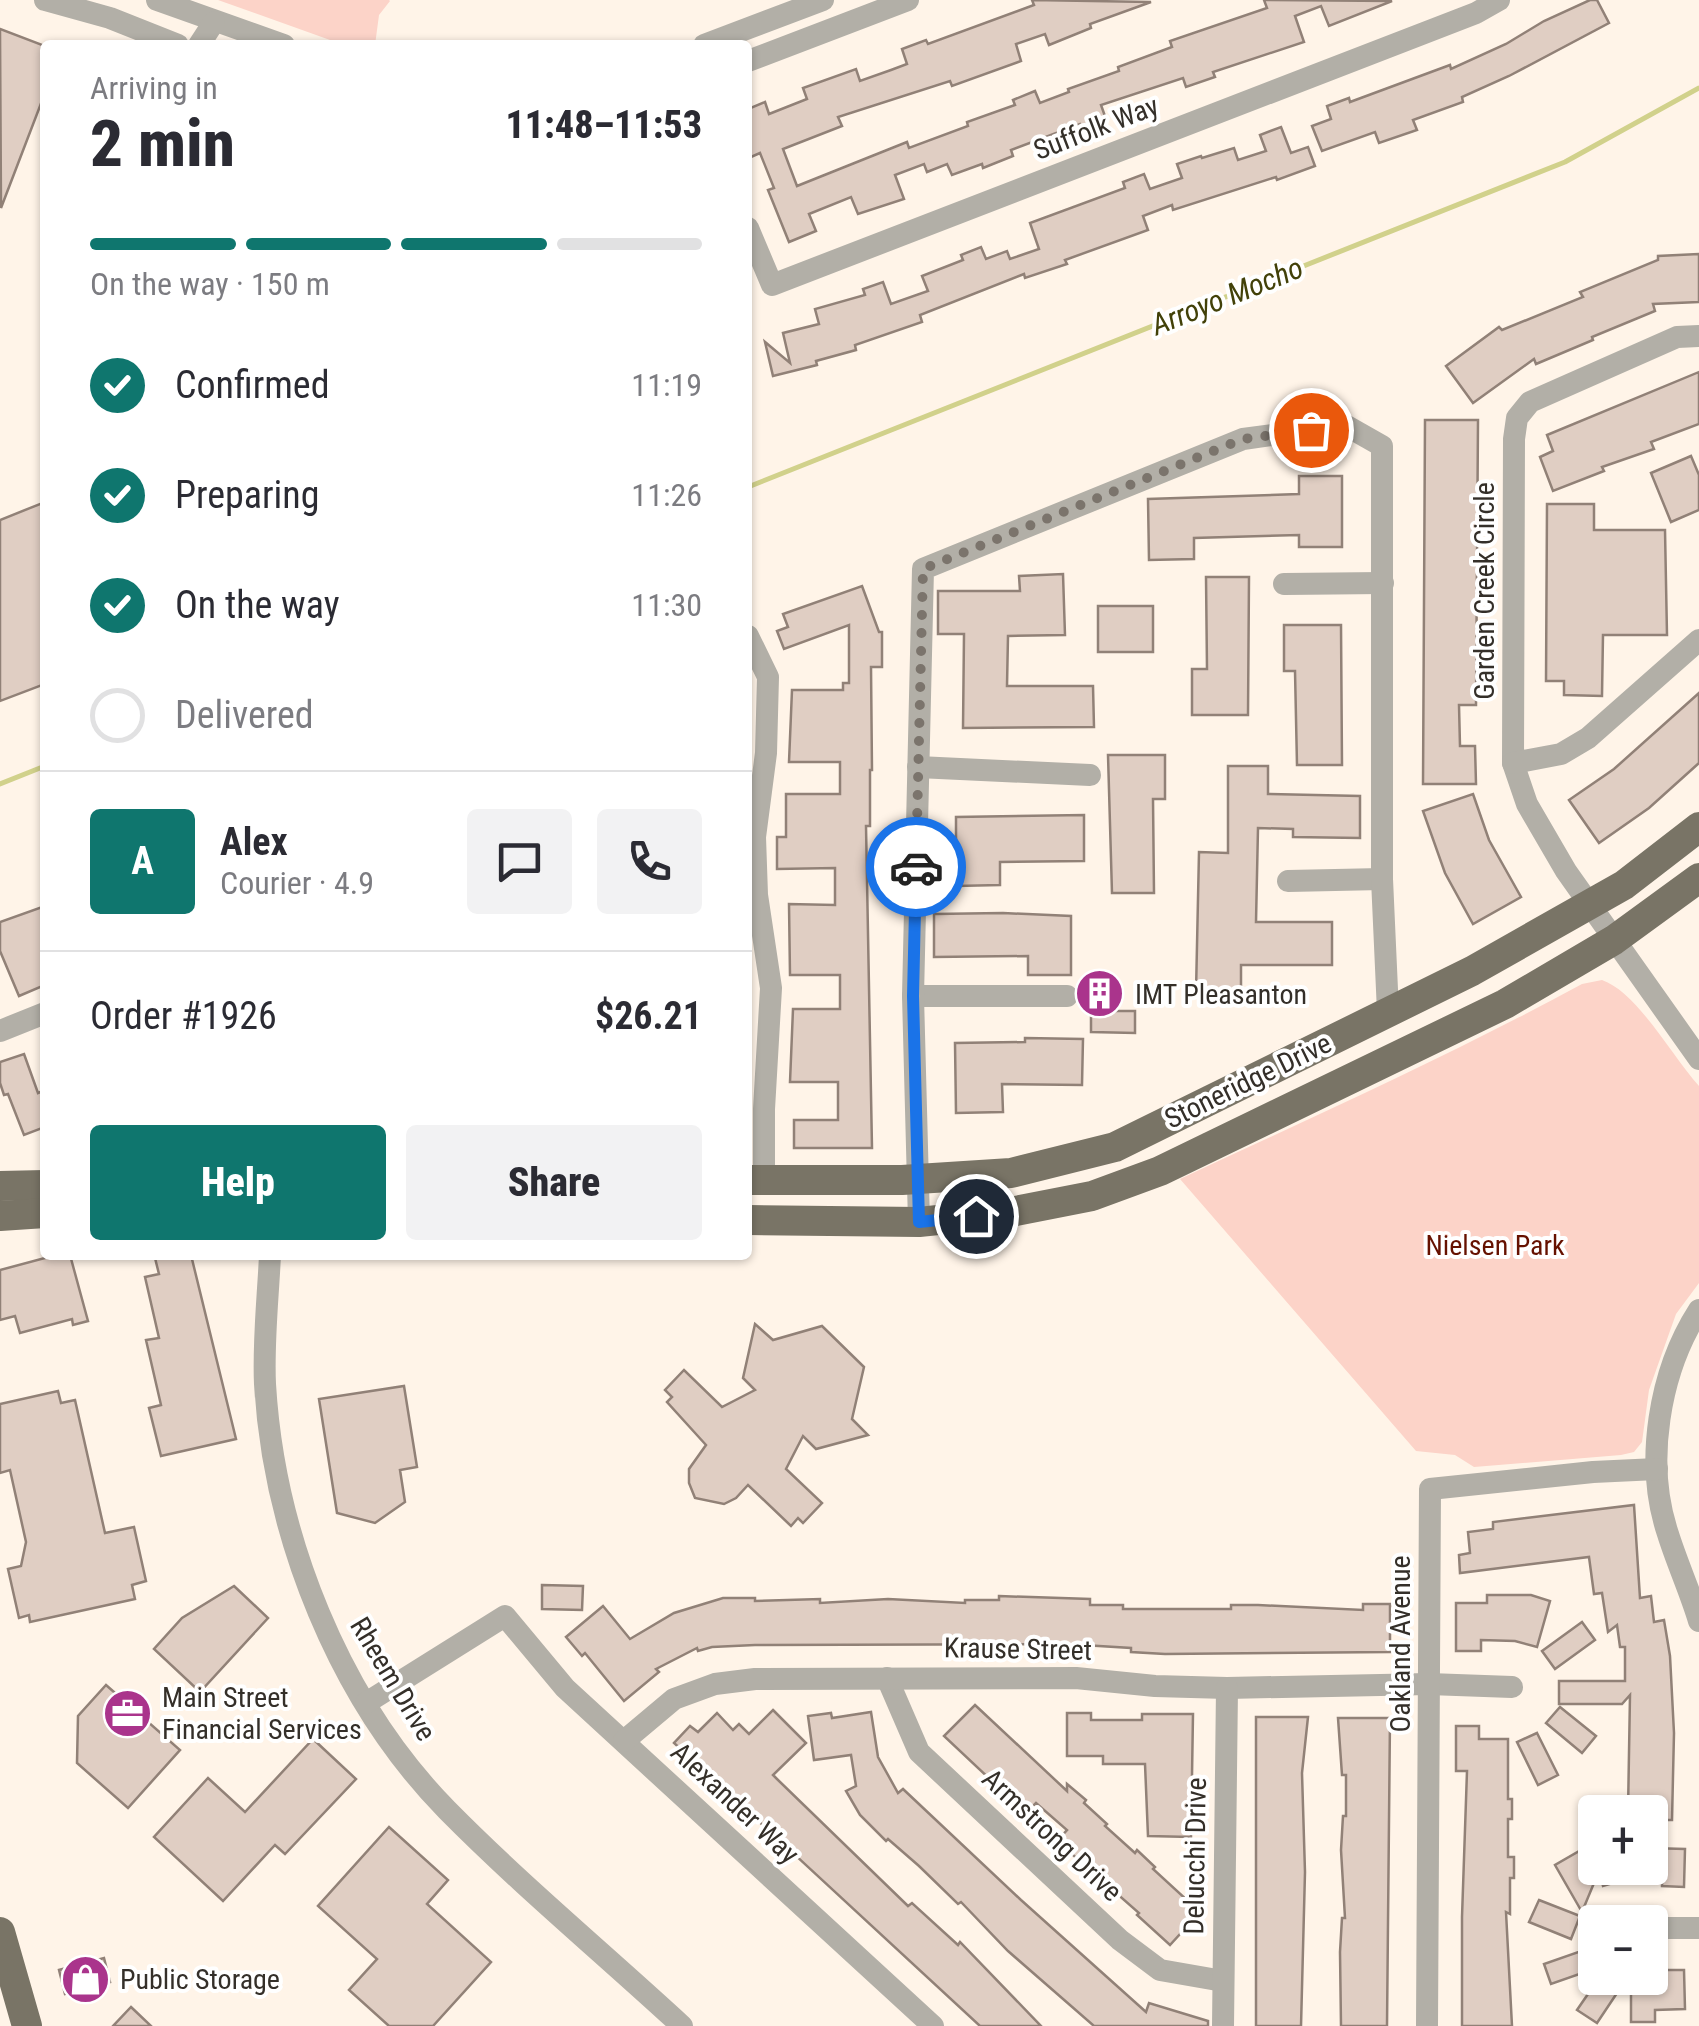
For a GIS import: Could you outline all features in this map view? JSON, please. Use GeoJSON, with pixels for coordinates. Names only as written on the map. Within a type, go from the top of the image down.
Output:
{"type":"FeatureCollection","features":[{"type":"Feature","properties":{"kind":"main road","name":"Stoneridge Drive"},"geometry":{"type":"LineString","coordinates":[[756,1180],[918,1179],[1011,1173],[1115,1147],[1472,971],[1592,904],[1699,827]]}},
{"type":"Feature","properties":{"kind":"main road","name":"Stoneridge Drive"},"geometry":{"type":"LineString","coordinates":[[752,1220],[919,1222],[1004,1213],[1092,1196],[1160,1171],[1505,1004],[1614,940],[1699,878]]}},
{"type":"Feature","properties":{"kind":"main road"},"geometry":{"type":"LineString","coordinates":[[0,1186],[40,1185]]}},
{"type":"Feature","properties":{"kind":"main road"},"geometry":{"type":"LineString","coordinates":[[0,1216],[40,1213]]}},
{"type":"Feature","properties":{"kind":"main road"},"geometry":{"type":"LineString","coordinates":[[0,1932],[21,2024]]}},
{"type":"Feature","properties":{"kind":"street"},"geometry":{"type":"LineString","coordinates":[[45,0],[110,18],[165,40]]}},
{"type":"Feature","properties":{"kind":"street"},"geometry":{"type":"LineString","coordinates":[[157,0],[269,40]]}},
{"type":"Feature","properties":{"kind":"street"},"geometry":{"type":"LineString","coordinates":[[717,40],[823,0]]}},
{"type":"Feature","properties":{"kind":"street"},"geometry":{"type":"LineString","coordinates":[[752,59],[908,0]]}},
{"type":"Feature","properties":{"kind":"street","name":"Suffolk Way"},"geometry":{"type":"LineString","coordinates":[[752,238],[772,285],[1476,13],[1498,0]]}},
{"type":"Feature","properties":{"kind":"street"},"geometry":{"type":"LineString","coordinates":[[203,40],[214,22]]}},
{"type":"Feature","properties":{"kind":"street","name":"Garden Creek Circle"},"geometry":{"type":"LineString","coordinates":[[1699,336],[1676,337],[1530,402],[1517,418],[1513,763],[1536,819],[1566,871],[1699,1059]]}},
{"type":"Feature","properties":{"kind":"street"},"geometry":{"type":"LineString","coordinates":[[919,1222],[913,996],[923,569],[1243,439],[1345,425],[1382,446],[1382,879],[1388,1012]]}},
{"type":"Feature","properties":{"kind":"street"},"geometry":{"type":"LineString","coordinates":[[1284,584],[1383,583]]}},
{"type":"Feature","properties":{"kind":"street"},"geometry":{"type":"LineString","coordinates":[[1513,763],[1561,754],[1588,738],[1699,640]]}},
{"type":"Feature","properties":{"kind":"street"},"geometry":{"type":"LineString","coordinates":[[752,644],[768,678],[766,753],[755,837],[757,895],[772,988],[758,1034],[756,1180]]}},
{"type":"Feature","properties":{"kind":"street"},"geometry":{"type":"LineString","coordinates":[[918,767],[1090,775]]}},
{"type":"Feature","properties":{"kind":"street"},"geometry":{"type":"LineString","coordinates":[[1288,881],[1382,879]]}},
{"type":"Feature","properties":{"kind":"street"},"geometry":{"type":"LineString","coordinates":[[913,996],[1067,996]]}},
{"type":"Feature","properties":{"kind":"street"},"geometry":{"type":"LineString","coordinates":[[0,1031],[40,1015]]}},
{"type":"Feature","properties":{"kind":"street","name":"Rheem Drive"},"geometry":{"type":"LineString","coordinates":[[270,1260],[265,1384],[278,1486],[308,1584],[334,1644],[366,1703],[402,1757],[446,1809],[682,2026]]}},
{"type":"Feature","properties":{"kind":"street"},"geometry":{"type":"LineString","coordinates":[[1699,1310],[1674,1362],[1660,1417],[1657,1470],[1666,1530],[1699,1621]]}},
{"type":"Feature","properties":{"kind":"street","name":"Oakland Avenue"},"geometry":{"type":"LineString","coordinates":[[1427,2026],[1430,1488],[1593,1472],[1657,1470]]}},
{"type":"Feature","properties":{"kind":"street","name":"Alexander Way"},"geometry":{"type":"LineString","coordinates":[[366,1703],[505,1616],[565,1688],[933,2026]]}},
{"type":"Feature","properties":{"kind":"street","name":"Armstrong Drive"},"geometry":{"type":"LineString","coordinates":[[887,1678],[919,1752],[1120,1940],[1160,1970],[1224,1981]]}},
{"type":"Feature","properties":{"kind":"street","name":"Krause Street"},"geometry":{"type":"LineString","coordinates":[[624,1741],[674,1699],[714,1684],[755,1679],[1076,1678],[1227,1688],[1430,1684],[1512,1687]]}},
{"type":"Feature","properties":{"kind":"street","name":"Delucchi Drive"},"geometry":{"type":"LineString","coordinates":[[1223,2026],[1227,1688]]}},
{"type":"Feature","properties":{"kind":"street"},"geometry":{"type":"LineString","coordinates":[[1668,1928],[1699,1928]]}},
{"type":"Feature","properties":{"kind":"green space"},"geometry":{"type":"Polygon","coordinates":[[[218,0],[390,1],[379,15],[376,40],[330,40],[218,0]]]}},
{"type":"Feature","properties":{"kind":"green space","name":"Nielsen Park"},"geometry":{"type":"Polygon","coordinates":[[[1602,980],[1641,1011],[1699,1086],[1699,1283],[1676,1314],[1649,1390],[1642,1442],[1634,1452],[1621,1455],[1474,1467],[1455,1455],[1416,1451],[1180,1179],[1433,1060],[1582,984],[1602,980]]]}},
{"type":"Feature","properties":{"kind":"building"},"geometry":{"type":"Polygon","coordinates":[[[1032,0],[1151,2],[1090,24],[1091,28],[1049,45],[1045,34],[1016,44],[1021,61],[952,86],[950,81],[838,117],[842,126],[783,149],[797,186],[907,142],[909,148],[968,126],[967,122],[1015,105],[1013,100],[1035,91],[1040,103],[1069,92],[1068,89],[1119,71],[1118,67],[1172,47],[1170,41],[1267,8],[1264,0],[1392,1],[1329,26],[1321,6],[1295,16],[1304,42],[1213,72],[1215,77],[1186,87],[1183,78],[1101,105],[1106,119],[1082,127],[1080,124],[1011,150],[1013,156],[983,168],[982,164],[952,175],[947,164],[927,172],[924,164],[895,175],[904,199],[858,214],[851,197],[809,214],[816,231],[789,242],[768,190],[774,188],[760,153],[752,157],[752,107],[765,102],[769,114],[807,99],[803,88],[856,69],[860,81],[907,64],[902,49],[926,40],[928,44],[1034,5],[1032,0]]]}},
{"type":"Feature","properties":{"kind":"building"},"geometry":{"type":"Polygon","coordinates":[[[1597,0],[1609,23],[1462,97],[1463,102],[1413,120],[1417,130],[1379,143],[1375,132],[1322,151],[1312,126],[1331,119],[1327,106],[1349,98],[1350,102],[1450,65],[1451,69],[1597,0]]]}},
{"type":"Feature","properties":{"kind":"building"},"geometry":{"type":"Polygon","coordinates":[[[0,29],[40,44],[40,106],[1,208],[0,29]]]}},
{"type":"Feature","properties":{"kind":"building"},"geometry":{"type":"Polygon","coordinates":[[[1281,127],[1291,153],[1308,147],[1315,166],[1143,216],[1148,230],[1065,260],[1067,264],[1025,278],[1024,274],[920,315],[922,322],[855,345],[856,350],[773,376],[765,342],[790,363],[783,333],[819,324],[815,309],[865,295],[863,289],[883,282],[891,304],[928,291],[922,276],[963,260],[961,255],[981,247],[986,259],[1007,251],[1010,259],[1039,249],[1030,223],[1125,188],[1123,182],[1144,174],[1150,189],[1182,178],[1177,164],[1201,156],[1234,148],[1238,160],[1266,151],[1260,135],[1281,127]]]}},
{"type":"Feature","properties":{"kind":"building"},"geometry":{"type":"Polygon","coordinates":[[[1699,254],[1699,302],[1653,304],[1655,311],[1592,337],[1593,340],[1536,364],[1534,359],[1473,403],[1446,366],[1499,327],[1502,330],[1583,297],[1580,292],[1658,260],[1658,256],[1699,254]]]}},
{"type":"Feature","properties":{"kind":"building"},"geometry":{"type":"Polygon","coordinates":[[[1699,372],[1699,424],[1651,442],[1654,449],[1602,467],[1604,471],[1553,491],[1540,457],[1553,451],[1547,435],[1699,372]]]}},
{"type":"Feature","properties":{"kind":"building"},"geometry":{"type":"Polygon","coordinates":[[[1425,420],[1478,420],[1476,705],[1459,705],[1460,746],[1475,746],[1476,784],[1423,784],[1425,420]]]}},
{"type":"Feature","properties":{"kind":"building"},"geometry":{"type":"Polygon","coordinates":[[[1691,456],[1699,475],[1699,510],[1671,522],[1651,473],[1691,456]]]}},
{"type":"Feature","properties":{"kind":"building"},"geometry":{"type":"Polygon","coordinates":[[[1299,476],[1342,476],[1342,547],[1299,547],[1299,535],[1194,538],[1194,559],[1149,560],[1148,499],[1299,494],[1299,476]]]}},
{"type":"Feature","properties":{"kind":"building"},"geometry":{"type":"Polygon","coordinates":[[[40,504],[40,686],[0,701],[0,520],[40,504]]]}},
{"type":"Feature","properties":{"kind":"building"},"geometry":{"type":"Polygon","coordinates":[[[1547,504],[1594,504],[1594,530],[1665,530],[1667,635],[1603,635],[1602,696],[1564,695],[1564,681],[1546,681],[1547,504]]]}},
{"type":"Feature","properties":{"kind":"building"},"geometry":{"type":"Polygon","coordinates":[[[1063,574],[1065,635],[1008,636],[1007,686],[1093,686],[1094,727],[963,728],[964,634],[938,634],[938,591],[1020,591],[1019,576],[1063,574]]]}},
{"type":"Feature","properties":{"kind":"building"},"geometry":{"type":"Polygon","coordinates":[[[1206,577],[1249,577],[1248,715],[1192,715],[1192,669],[1207,669],[1206,577]]]}},
{"type":"Feature","properties":{"kind":"building"},"geometry":{"type":"Polygon","coordinates":[[[862,586],[882,632],[882,667],[871,667],[872,770],[870,826],[866,826],[872,1148],[794,1148],[794,1120],[838,1120],[838,1082],[790,1082],[793,1009],[840,1009],[840,975],[790,975],[789,904],[835,905],[835,868],[777,869],[777,837],[786,837],[786,794],[840,794],[840,762],[789,762],[792,690],[843,690],[843,683],[849,683],[849,625],[784,649],[777,631],[788,627],[783,614],[862,586]]]}},
{"type":"Feature","properties":{"kind":"building"},"geometry":{"type":"Polygon","coordinates":[[[1098,606],[1153,606],[1153,652],[1098,652],[1098,606]]]}},
{"type":"Feature","properties":{"kind":"building"},"geometry":{"type":"Polygon","coordinates":[[[1284,625],[1341,625],[1342,765],[1297,765],[1295,671],[1284,671],[1284,625]]]}},
{"type":"Feature","properties":{"kind":"building"},"geometry":{"type":"Polygon","coordinates":[[[1699,693],[1699,763],[1649,808],[1599,843],[1569,800],[1614,769],[1699,693]]]}},
{"type":"Feature","properties":{"kind":"building"},"geometry":{"type":"Polygon","coordinates":[[[1108,755],[1165,755],[1165,799],[1153,799],[1154,893],[1112,893],[1108,755]]]}},
{"type":"Feature","properties":{"kind":"building"},"geometry":{"type":"Polygon","coordinates":[[[1228,766],[1268,766],[1268,794],[1360,796],[1360,838],[1293,837],[1293,829],[1258,828],[1256,922],[1332,922],[1332,965],[1241,965],[1241,992],[1196,992],[1199,852],[1228,853],[1228,766]]]}},
{"type":"Feature","properties":{"kind":"building"},"geometry":{"type":"Polygon","coordinates":[[[1473,794],[1489,840],[1521,897],[1473,924],[1445,873],[1423,811],[1473,794]]]}},
{"type":"Feature","properties":{"kind":"building"},"geometry":{"type":"Polygon","coordinates":[[[1084,815],[1084,861],[1000,862],[1000,885],[956,886],[956,817],[1084,815]]]}},
{"type":"Feature","properties":{"kind":"building"},"geometry":{"type":"Polygon","coordinates":[[[40,908],[40,987],[19,996],[0,951],[0,922],[40,908]]]}},
{"type":"Feature","properties":{"kind":"building"},"geometry":{"type":"Polygon","coordinates":[[[934,914],[1071,916],[1071,975],[1028,975],[1028,956],[934,957],[934,914]]]}},
{"type":"Feature","properties":{"kind":"building","name":"IMT Pleasanton"},"geometry":{"type":"Polygon","coordinates":[[[1091,977],[1110,977],[1110,1011],[1135,1011],[1135,1033],[1091,1032],[1091,977]]]}},
{"type":"Feature","properties":{"kind":"building"},"geometry":{"type":"Polygon","coordinates":[[[1025,1038],[1083,1039],[1082,1085],[1002,1084],[1003,1112],[956,1113],[955,1043],[1025,1042],[1025,1038]]]}},
{"type":"Feature","properties":{"kind":"building"},"geometry":{"type":"Polygon","coordinates":[[[24,1054],[40,1092],[40,1129],[24,1135],[0,1083],[0,1062],[24,1054]]]}},
{"type":"Feature","properties":{"kind":"building"},"geometry":{"type":"Polygon","coordinates":[[[40,1259],[71,1260],[88,1321],[73,1325],[72,1319],[20,1333],[15,1316],[0,1320],[0,1270],[40,1259]]]}},
{"type":"Feature","properties":{"kind":"building"},"geometry":{"type":"Polygon","coordinates":[[[156,1260],[192,1260],[236,1439],[161,1456],[149,1408],[161,1405],[146,1340],[159,1338],[145,1277],[159,1274],[156,1260]]]}},
{"type":"Feature","properties":{"kind":"building"},"geometry":{"type":"Polygon","coordinates":[[[755,1324],[773,1340],[822,1326],[864,1367],[852,1419],[868,1435],[816,1449],[803,1436],[786,1469],[822,1503],[803,1523],[798,1518],[791,1526],[748,1485],[724,1504],[695,1498],[689,1469],[706,1445],[667,1402],[672,1397],[665,1390],[684,1370],[722,1407],[755,1390],[743,1378],[755,1324]]]}},
{"type":"Feature","properties":{"kind":"building"},"geometry":{"type":"Polygon","coordinates":[[[404,1386],[417,1467],[400,1470],[405,1502],[375,1523],[337,1513],[319,1399],[404,1386]]]}},
{"type":"Feature","properties":{"kind":"building"},"geometry":{"type":"Polygon","coordinates":[[[58,1391],[61,1403],[75,1400],[105,1533],[134,1527],[146,1581],[132,1585],[135,1599],[30,1622],[29,1615],[19,1618],[8,1569],[21,1566],[26,1542],[10,1470],[0,1473],[0,1404],[58,1391]]]}},
{"type":"Feature","properties":{"kind":"building"},"geometry":{"type":"Polygon","coordinates":[[[1634,1505],[1640,1598],[1651,1596],[1654,1622],[1664,1620],[1670,1656],[1674,1733],[1672,1820],[1668,1820],[1668,1795],[1628,1795],[1630,1695],[1622,1704],[1559,1704],[1559,1681],[1625,1681],[1625,1647],[1620,1647],[1617,1625],[1608,1632],[1602,1593],[1594,1594],[1589,1557],[1460,1573],[1459,1555],[1470,1553],[1468,1532],[1493,1529],[1493,1522],[1634,1505]]]}},
{"type":"Feature","properties":{"kind":"building"},"geometry":{"type":"Polygon","coordinates":[[[542,1585],[583,1586],[582,1610],[542,1609],[542,1585]]]}},
{"type":"Feature","properties":{"kind":"building"},"geometry":{"type":"Polygon","coordinates":[[[234,1586],[268,1618],[200,1692],[154,1649],[182,1618],[234,1586]]]}},
{"type":"Feature","properties":{"kind":"building"},"geometry":{"type":"Polygon","coordinates":[[[1487,1595],[1531,1595],[1550,1601],[1537,1647],[1515,1641],[1481,1640],[1481,1651],[1456,1651],[1456,1603],[1487,1603],[1487,1595]]]}},
{"type":"Feature","properties":{"kind":"building"},"geometry":{"type":"Polygon","coordinates":[[[999,1596],[1090,1599],[1090,1605],[1123,1605],[1123,1609],[1231,1609],[1231,1605],[1258,1605],[1363,1610],[1363,1604],[1390,1604],[1390,1652],[1165,1654],[1066,1644],[712,1647],[698,1651],[697,1648],[656,1669],[659,1672],[624,1701],[585,1653],[582,1656],[566,1637],[603,1606],[630,1639],[674,1613],[723,1598],[965,1603],[999,1600],[999,1596]]]}},
{"type":"Feature","properties":{"kind":"building"},"geometry":{"type":"Polygon","coordinates":[[[1582,1622],[1595,1640],[1555,1669],[1542,1651],[1582,1622]]]}},
{"type":"Feature","properties":{"kind":"building"},"geometry":{"type":"Polygon","coordinates":[[[106,1685],[180,1750],[128,1808],[77,1763],[78,1716],[106,1685]]]}},
{"type":"Feature","properties":{"kind":"building"},"geometry":{"type":"Polygon","coordinates":[[[975,1705],[1067,1791],[1067,1784],[1086,1800],[1084,1803],[1105,1826],[1135,1853],[1137,1850],[1200,1912],[1170,1945],[1057,1841],[1067,1830],[1036,1803],[1026,1813],[944,1736],[975,1705]]]}},
{"type":"Feature","properties":{"kind":"building"},"geometry":{"type":"Polygon","coordinates":[[[1560,1707],[1596,1736],[1582,1753],[1546,1723],[1560,1707]]]}},
{"type":"Feature","properties":{"kind":"building"},"geometry":{"type":"Polygon","coordinates":[[[773,1710],[806,1743],[773,1775],[908,1906],[912,1903],[958,1945],[960,1942],[1041,2026],[980,2026],[674,1743],[690,1726],[698,1732],[717,1713],[733,1730],[739,1724],[749,1734],[773,1710]]]}},
{"type":"Feature","properties":{"kind":"building"},"geometry":{"type":"Polygon","coordinates":[[[871,1712],[878,1757],[898,1793],[903,1789],[1146,2012],[1149,2003],[1208,2021],[1208,2026],[1094,2026],[1008,1951],[961,1902],[958,1904],[886,1841],[860,1815],[846,1791],[856,1786],[851,1755],[814,1760],[808,1716],[831,1713],[832,1718],[871,1712]]]}},
{"type":"Feature","properties":{"kind":"building"},"geometry":{"type":"Polygon","coordinates":[[[1067,1713],[1091,1713],[1091,1720],[1193,1714],[1191,1837],[1148,1836],[1145,1764],[1103,1764],[1103,1756],[1067,1756],[1067,1713]]]}},
{"type":"Feature","properties":{"kind":"building"},"geometry":{"type":"Polygon","coordinates":[[[1256,1717],[1308,1717],[1302,1773],[1305,1872],[1301,2026],[1256,2026],[1256,1717]]]}},
{"type":"Feature","properties":{"kind":"building"},"geometry":{"type":"Polygon","coordinates":[[[1338,1718],[1390,1718],[1387,2026],[1341,2026],[1340,1952],[1345,1918],[1341,1850],[1346,1775],[1342,1775],[1338,1718]]]}},
{"type":"Feature","properties":{"kind":"building"},"geometry":{"type":"Polygon","coordinates":[[[1456,1726],[1479,1726],[1479,1739],[1508,1739],[1512,1819],[1508,1819],[1508,1857],[1514,1857],[1514,1878],[1510,1878],[1510,1914],[1506,1912],[1512,2026],[1462,2026],[1467,1771],[1456,1771],[1456,1726]]]}},
{"type":"Feature","properties":{"kind":"building"},"geometry":{"type":"Polygon","coordinates":[[[1537,1733],[1558,1775],[1538,1785],[1517,1742],[1537,1733]]]}},
{"type":"Feature","properties":{"kind":"building"},"geometry":{"type":"Polygon","coordinates":[[[313,1739],[356,1779],[285,1854],[275,1845],[223,1901],[154,1837],[208,1778],[245,1812],[313,1739]]]}},
{"type":"Feature","properties":{"kind":"building"},"geometry":{"type":"Polygon","coordinates":[[[389,1827],[448,1880],[427,1904],[491,1962],[433,2026],[389,2026],[349,1990],[377,1959],[318,1906],[389,1827]]]}},
{"type":"Feature","properties":{"kind":"building"},"geometry":{"type":"Polygon","coordinates":[[[1668,1849],[1685,1849],[1684,1887],[1662,1886],[1668,1885],[1668,1849]]]}},
{"type":"Feature","properties":{"kind":"building"},"geometry":{"type":"Polygon","coordinates":[[[1578,1852],[1578,1885],[1593,1885],[1585,1905],[1578,1905],[1555,1865],[1578,1852]]]}},
{"type":"Feature","properties":{"kind":"building"},"geometry":{"type":"Polygon","coordinates":[[[1539,1900],[1578,1915],[1571,1939],[1529,1922],[1539,1900]]]}},
{"type":"Feature","properties":{"kind":"building"},"geometry":{"type":"Polygon","coordinates":[[[1578,1952],[1578,1975],[1551,1984],[1544,1964],[1578,1952]]]}},
{"type":"Feature","properties":{"kind":"building"},"geometry":{"type":"Polygon","coordinates":[[[104,1958],[110,1982],[65,1994],[59,1970],[104,1958]]]}},
{"type":"Feature","properties":{"kind":"building"},"geometry":{"type":"Polygon","coordinates":[[[1668,1970],[1684,1970],[1685,2009],[1655,2010],[1655,2022],[1631,2022],[1631,1995],[1668,1995],[1668,1970]]]}},
{"type":"Feature","properties":{"kind":"building"},"geometry":{"type":"Polygon","coordinates":[[[1587,1995],[1616,1995],[1597,2023],[1577,2010],[1587,1995]]]}},
{"type":"Feature","properties":{"kind":"building"},"geometry":{"type":"Polygon","coordinates":[[[131,2007],[151,2026],[113,2026],[131,2007]]]}},
{"type":"Feature","properties":{"kind":"waterway","name":"Arroyo Mocho"},"geometry":{"type":"LineString","coordinates":[[752,485],[1565,162],[1699,88]]}},
{"type":"Feature","properties":{"kind":"waterway","name":"Arroyo Mocho"},"geometry":{"type":"LineString","coordinates":[[0,784],[40,768]]}},
{"type":"Feature","properties":{"kind":"way so far"},"geometry":{"type":"LineString","coordinates":[[916,867],[923,569],[1243,439],[1311,430]]}},
{"type":"Feature","properties":{"kind":"place","name":"IMT Pleasanton"},"geometry":{"type":"Point","coordinates":[1100,994]}},
{"type":"Feature","properties":{"kind":"place","name":"Main Street Financial Services"},"geometry":{"type":"Point","coordinates":[127,1713]}},
{"type":"Feature","properties":{"kind":"place","name":"Public Storage"},"geometry":{"type":"Point","coordinates":[85,1979]}},
{"type":"Feature","properties":{"kind":"route"},"geometry":{"type":"LineString","coordinates":[[916,867],[913,996],[919,1222],[976,1216]]}}]}
